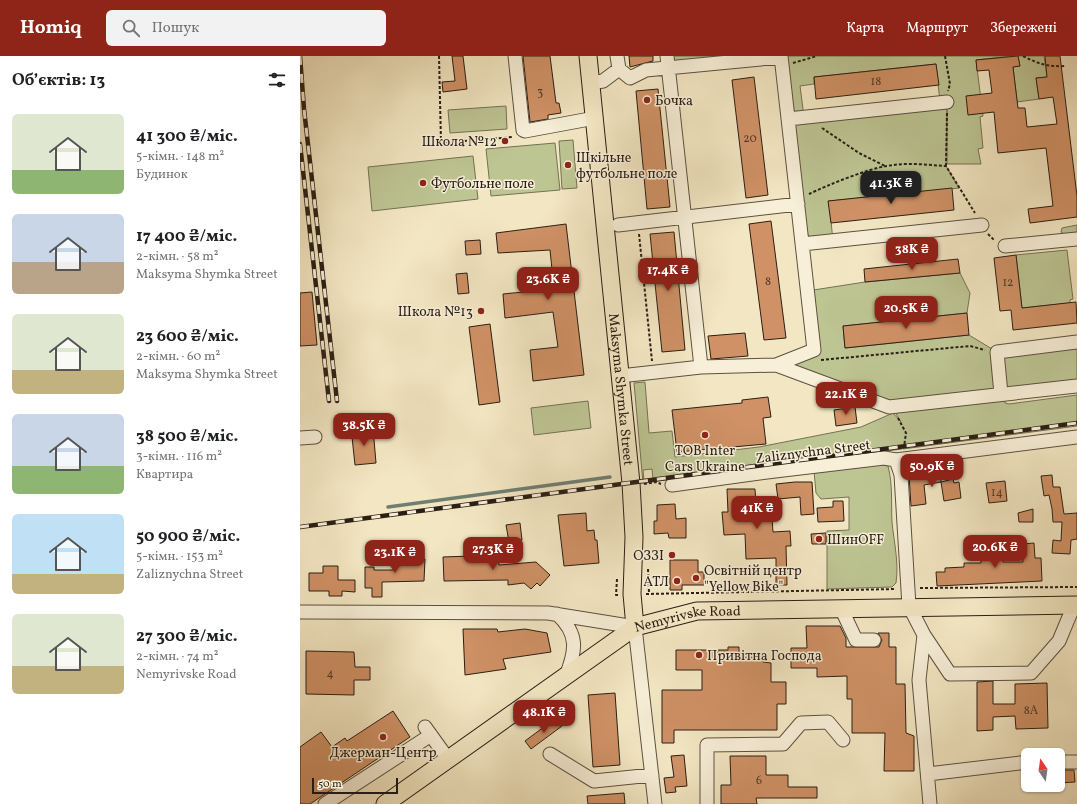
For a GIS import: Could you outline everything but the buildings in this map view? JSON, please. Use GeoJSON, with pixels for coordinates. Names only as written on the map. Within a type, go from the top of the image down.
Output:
{"type":"FeatureCollection","features":[{"type":"Feature","properties":{"kind":"main road","name":"Maksyma Shymka Street"},"geometry":{"type":"LineString","coordinates":[[588,56],[631,483],[634,537],[632,594],[635,627]]}},
{"type":"Feature","properties":{"kind":"main road","name":"Nemyrivske Road"},"geometry":{"type":"LineString","coordinates":[[635,627],[697,611],[909,606],[1076,605]]}},
{"type":"Feature","properties":{"kind":"main road"},"geometry":{"type":"LineString","coordinates":[[385,804],[635,627]]}},
{"type":"Feature","properties":{"kind":"street"},"geometry":{"type":"LineString","coordinates":[[515,56],[521,127],[525,131],[595,118]]}},
{"type":"Feature","properties":{"kind":"street"},"geometry":{"type":"LineString","coordinates":[[618,56],[619,69],[630,78],[667,62],[782,60],[814,350],[776,365],[701,368],[620,376]]}},
{"type":"Feature","properties":{"kind":"street"},"geometry":{"type":"LineString","coordinates":[[667,62],[701,368]]}},
{"type":"Feature","properties":{"kind":"street"},"geometry":{"type":"LineString","coordinates":[[591,83],[603,81],[619,69]]}},
{"type":"Feature","properties":{"kind":"street"},"geometry":{"type":"LineString","coordinates":[[788,119],[947,102]]}},
{"type":"Feature","properties":{"kind":"street"},"geometry":{"type":"LineString","coordinates":[[618,225],[684,216],[798,204]]}},
{"type":"Feature","properties":{"kind":"street"},"geometry":{"type":"LineString","coordinates":[[802,244],[982,225]]}},
{"type":"Feature","properties":{"kind":"street"},"geometry":{"type":"LineString","coordinates":[[1005,246],[1077,239]]}},
{"type":"Feature","properties":{"kind":"street"},"geometry":{"type":"LineString","coordinates":[[1001,394],[997,352],[1077,342]]}},
{"type":"Feature","properties":{"kind":"street"},"geometry":{"type":"LineString","coordinates":[[776,365],[889,407],[1077,386]]}},
{"type":"Feature","properties":{"kind":"street"},"geometry":{"type":"LineString","coordinates":[[300,438],[315,437]]}},
{"type":"Feature","properties":{"kind":"street","name":"Zaliznychna Street"},"geometry":{"type":"LineString","coordinates":[[666,485],[884,458],[896,460],[1077,437]]}},
{"type":"Feature","properties":{"kind":"street"},"geometry":{"type":"LineString","coordinates":[[896,460],[901,475],[909,606],[924,635],[950,674],[1030,673],[1059,641],[1076,605]]}},
{"type":"Feature","properties":{"kind":"street"},"geometry":{"type":"LineString","coordinates":[[841,608],[856,640],[874,640]]}},
{"type":"Feature","properties":{"kind":"street","name":"Nemyrivske Road"},"geometry":{"type":"LineString","coordinates":[[300,612],[557,614],[635,627]]}},
{"type":"Feature","properties":{"kind":"street"},"geometry":{"type":"LineString","coordinates":[[557,614],[568,625],[574,642],[572,660],[566,676]]}},
{"type":"Feature","properties":{"kind":"street"},"geometry":{"type":"LineString","coordinates":[[635,627],[655,804]]}},
{"type":"Feature","properties":{"kind":"street"},"geometry":{"type":"LineString","coordinates":[[924,635],[919,680],[930,804]]}},
{"type":"Feature","properties":{"kind":"street"},"geometry":{"type":"LineString","coordinates":[[707,804],[707,745],[783,744],[801,723],[828,722],[843,740]]}},
{"type":"Feature","properties":{"kind":"street"},"geometry":{"type":"LineString","coordinates":[[325,804],[428,731],[448,760]]}},
{"type":"Feature","properties":{"kind":"street"},"geometry":{"type":"LineString","coordinates":[[550,754],[594,781],[652,775]]}},
{"type":"Feature","properties":{"kind":"street"},"geometry":{"type":"LineString","coordinates":[[1065,762],[1077,762]]}},
{"type":"Feature","properties":{"kind":"street"},"geometry":{"type":"LineString","coordinates":[[928,774],[1021,763]]}},
{"type":"Feature","properties":{"kind":"path"},"geometry":{"type":"LineString","coordinates":[[440,56],[441,143],[512,137],[525,131]]}},
{"type":"Feature","properties":{"kind":"path"},"geometry":{"type":"LineString","coordinates":[[782,60],[816,56]]}},
{"type":"Feature","properties":{"kind":"path"},"geometry":{"type":"LineString","coordinates":[[1023,56],[1040,65],[1049,67],[1065,66]]}},
{"type":"Feature","properties":{"kind":"path"},"geometry":{"type":"LineString","coordinates":[[804,117],[834,135],[859,153],[885,166]]}},
{"type":"Feature","properties":{"kind":"path"},"geometry":{"type":"LineString","coordinates":[[798,204],[801,199],[811,193],[885,166],[911,164],[946,166],[991,238],[1005,246]]}},
{"type":"Feature","properties":{"kind":"path"},"geometry":{"type":"LineString","coordinates":[[637,223],[652,363],[646,364]]}},
{"type":"Feature","properties":{"kind":"path"},"geometry":{"type":"LineString","coordinates":[[815,361],[970,346],[997,352]]}},
{"type":"Feature","properties":{"kind":"path"},"geometry":{"type":"LineString","coordinates":[[889,407],[901,422],[906,433],[905,445],[896,460]]}},
{"type":"Feature","properties":{"kind":"path"},"geometry":{"type":"LineString","coordinates":[[643,484],[656,482],[666,485]]}},
{"type":"Feature","properties":{"kind":"path"},"geometry":{"type":"LineString","coordinates":[[649,593],[1077,587]]}},
{"type":"Feature","properties":{"kind":"green space"},"geometry":{"type":"Polygon","coordinates":[[[667,56],[726,56],[668,68],[667,56]]]}},
{"type":"Feature","properties":{"kind":"green space"},"geometry":{"type":"Polygon","coordinates":[[[781,56],[1012,56],[976,60],[983,116],[980,117],[983,148],[978,149],[981,164],[947,164],[947,101],[946,166],[959,188],[829,201],[833,241],[802,244],[781,56]],[[936,64],[814,77],[814,84],[800,86],[804,117],[940,102],[936,64]]]}},
{"type":"Feature","properties":{"kind":"green space"},"geometry":{"type":"Polygon","coordinates":[[[1018,56],[1044,56],[1047,77],[1036,78],[1039,99],[1017,102],[1013,67],[1020,66],[1018,56]]]}},
{"type":"Feature","properties":{"kind":"green space"},"geometry":{"type":"Polygon","coordinates":[[[506,106],[507,129],[450,133],[448,110],[506,106]]]}},
{"type":"Feature","properties":{"kind":"green space","name":"Шкільне футбольне поле"},"geometry":{"type":"Polygon","coordinates":[[[573,140],[577,188],[562,189],[559,141],[573,140]]]}},
{"type":"Feature","properties":{"kind":"green space"},"geometry":{"type":"Polygon","coordinates":[[[555,143],[560,190],[491,196],[486,149],[555,143]]]}},
{"type":"Feature","properties":{"kind":"green space","name":"Футбольне поле"},"geometry":{"type":"Polygon","coordinates":[[[473,156],[478,199],[372,211],[368,167],[473,156]]]}},
{"type":"Feature","properties":{"kind":"green space"},"geometry":{"type":"Polygon","coordinates":[[[1077,225],[1077,233],[1064,234],[1061,232],[1062,228],[1077,225]]]}},
{"type":"Feature","properties":{"kind":"green space"},"geometry":{"type":"Polygon","coordinates":[[[1067,250],[1073,299],[1070,300],[1070,303],[1022,308],[1016,255],[1067,250]]]}},
{"type":"Feature","properties":{"kind":"green space"},"geometry":{"type":"Polygon","coordinates":[[[960,273],[970,293],[967,313],[843,326],[845,348],[969,335],[997,352],[1077,342],[1077,386],[889,407],[776,365],[814,350],[807,291],[865,282],[960,273]]]}},
{"type":"Feature","properties":{"kind":"green space"},"geometry":{"type":"Polygon","coordinates":[[[645,382],[649,433],[672,431],[675,457],[759,447],[861,427],[893,413],[901,422],[895,412],[1005,399],[1005,403],[1009,404],[1077,395],[1077,422],[942,440],[1077,424],[1077,426],[903,449],[905,445],[902,449],[643,483],[634,383],[645,382]],[[772,463],[653,479],[652,469],[643,470],[644,481],[772,463]]]}},
{"type":"Feature","properties":{"kind":"green space"},"geometry":{"type":"Polygon","coordinates":[[[588,401],[591,428],[534,435],[531,408],[588,401]]]}},
{"type":"Feature","properties":{"kind":"green space"},"geometry":{"type":"Polygon","coordinates":[[[873,463],[888,466],[890,473],[892,522],[897,560],[896,583],[892,587],[827,589],[827,531],[849,530],[849,497],[821,499],[816,493],[814,471],[873,463]]]}},
{"type":"Feature","properties":{"kind":"waterway"},"geometry":{"type":"LineString","coordinates":[[388,507],[610,477]]}},
{"type":"Feature","properties":{"kind":"railway"},"geometry":{"type":"LineString","coordinates":[[300,56],[304,109],[337,401]]}},
{"type":"Feature","properties":{"kind":"railway"},"geometry":{"type":"LineString","coordinates":[[300,144],[329,401]]}},
{"type":"Feature","properties":{"kind":"railway"},"geometry":{"type":"LineString","coordinates":[[300,527],[1077,423]]}},
{"type":"Feature","properties":{"kind":"place","name":"Бочка"},"geometry":{"type":"Point","coordinates":[647,100]}},
{"type":"Feature","properties":{"kind":"place","name":"Школа №12"},"geometry":{"type":"Point","coordinates":[505,141]}},
{"type":"Feature","properties":{"kind":"place","name":"Шкільне футбольне поле"},"geometry":{"type":"Point","coordinates":[568,165]}},
{"type":"Feature","properties":{"kind":"place","name":"Футбольне поле"},"geometry":{"type":"Point","coordinates":[423,183]}},
{"type":"Feature","properties":{"kind":"place","name":"Школа №13"},"geometry":{"type":"Point","coordinates":[481,311]}},
{"type":"Feature","properties":{"kind":"place","name":"ТОВ Inter Cars Ukraine"},"geometry":{"type":"Point","coordinates":[705,435]}},
{"type":"Feature","properties":{"kind":"place","name":"ШинOFF"},"geometry":{"type":"Point","coordinates":[819,539]}},
{"type":"Feature","properties":{"kind":"place","name":"ОЗЗІ"},"geometry":{"type":"Point","coordinates":[672,555]}},
{"type":"Feature","properties":{"kind":"place","name":"Освітній центр \"Yellow Bike\""},"geometry":{"type":"Point","coordinates":[696,578]}},
{"type":"Feature","properties":{"kind":"place","name":"АТЛ"},"geometry":{"type":"Point","coordinates":[677,581]}},
{"type":"Feature","properties":{"kind":"place","name":"Привітна Господа"},"geometry":{"type":"Point","coordinates":[699,655]}},
{"type":"Feature","properties":{"kind":"place","name":"Джерман-Центр"},"geometry":{"type":"Point","coordinates":[383,737]}}]}
